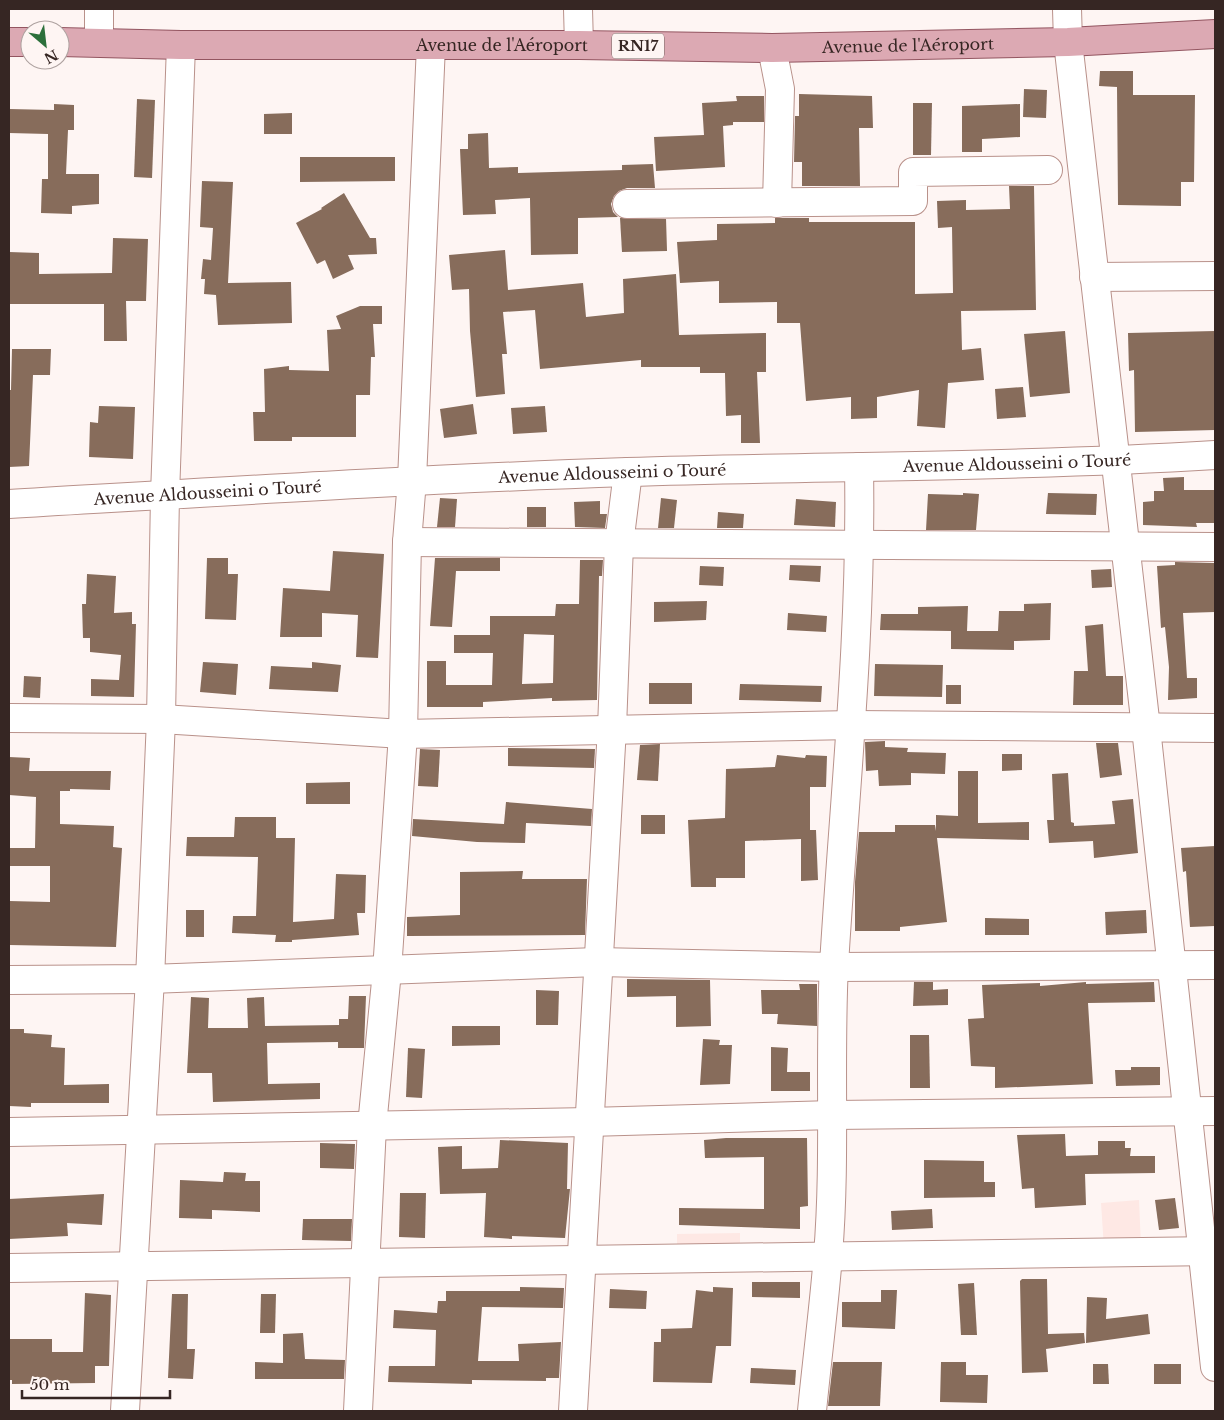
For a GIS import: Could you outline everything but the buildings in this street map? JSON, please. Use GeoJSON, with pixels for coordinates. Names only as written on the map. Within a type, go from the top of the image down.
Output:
{"type":"FeatureCollection","features":[{"type":"Feature","properties":{"kind":"main road","name":"Avenue de l'Aéroport"},"geometry":{"type":"LineString","coordinates":[[70,42],[181,45],[579,45],[772,48],[1068,42],[1215,34]]}},
{"type":"Feature","properties":{"kind":"street"},"geometry":{"type":"LineString","coordinates":[[99,9],[100,42]]}},
{"type":"Feature","properties":{"kind":"street"},"geometry":{"type":"LineString","coordinates":[[578,9],[579,45]]}},
{"type":"Feature","properties":{"kind":"street"},"geometry":{"type":"LineString","coordinates":[[1067,9],[1068,42],[1114,461],[1146,728],[1187,1111],[1209,1251],[1215,1367]]}},
{"type":"Feature","properties":{"kind":"street"},"geometry":{"type":"LineString","coordinates":[[125,1411],[150,979],[161,719],[165,495],[181,45]]}},
{"type":"Feature","properties":{"kind":"street"},"geometry":{"type":"LineString","coordinates":[[358,1411],[372,1126],[387,971],[403,734],[407,542],[412,480],[431,45]]}},
{"type":"Feature","properties":{"kind":"street"},"geometry":{"type":"LineString","coordinates":[[772,48],[780,89],[777,203]]}},
{"type":"Feature","properties":{"kind":"street"},"geometry":{"type":"LineString","coordinates":[[626,204],[913,201],[913,172],[1048,170]]}},
{"type":"Feature","properties":{"kind":"street"},"geometry":{"type":"LineString","coordinates":[[1094,278],[1215,276]]}},
{"type":"Feature","properties":{"kind":"street","name":"Avenue Aldousseini o Touré"},"geometry":{"type":"LineString","coordinates":[[9,504],[412,480],[628,472],[1114,461],[1215,456]]}},
{"type":"Feature","properties":{"kind":"street"},"geometry":{"type":"LineString","coordinates":[[812,1411],[828,1254],[833,1115],[834,967],[853,725],[860,547],[859,467]]}},
{"type":"Feature","properties":{"kind":"street"},"geometry":{"type":"LineString","coordinates":[[574,1411],[597,962],[612,728],[619,544],[628,472]]}},
{"type":"Feature","properties":{"kind":"street"},"geometry":{"type":"LineString","coordinates":[[407,542],[860,547],[1215,547]]}},
{"type":"Feature","properties":{"kind":"street"},"geometry":{"type":"LineString","coordinates":[[9,718],[161,719],[403,734],[612,728],[853,725],[1215,728]]}},
{"type":"Feature","properties":{"kind":"street"},"geometry":{"type":"LineString","coordinates":[[9,980],[150,979],[597,962],[834,967],[1215,965]]}},
{"type":"Feature","properties":{"kind":"street"},"geometry":{"type":"LineString","coordinates":[[9,1132],[589,1122],[833,1115],[1215,1111]]}},
{"type":"Feature","properties":{"kind":"street"},"geometry":{"type":"LineString","coordinates":[[9,1268],[828,1254],[1209,1251]]}},
{"type":"Feature","properties":{"kind":"shaded area"},"geometry":{"type":"Polygon","coordinates":[[[1139,1200],[1141,1246],[1104,1248],[1101,1203],[1139,1200]]]}},
{"type":"Feature","properties":{"kind":"shaded area"},"geometry":{"type":"Polygon","coordinates":[[[740,1233],[740,1249],[677,1250],[677,1234],[740,1233]]]}}]}
